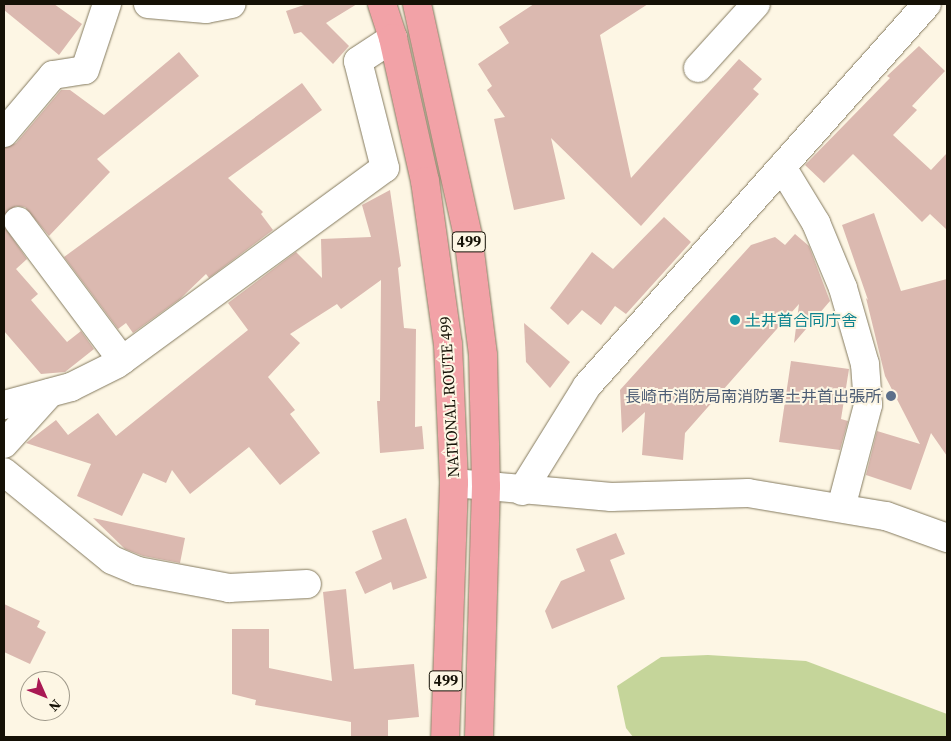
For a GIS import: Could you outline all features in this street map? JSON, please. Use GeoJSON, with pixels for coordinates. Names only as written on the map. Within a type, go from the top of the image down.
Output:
{"type":"FeatureCollection","features":[{"type":"Feature","properties":{"kind":"highway","name":"NATIONAL ROUTE 499"},"geometry":{"type":"LineString","coordinates":[[382,4],[393,38],[425,181],[448,344],[454,483],[446,737]]}},
{"type":"Feature","properties":{"kind":"highway","name":"NATIONAL ROUTE 499"},"geometry":{"type":"LineString","coordinates":[[417,4],[468,236],[483,356],[486,486],[479,737]]}},
{"type":"Feature","properties":{"kind":"street"},"geometry":{"type":"LineString","coordinates":[[4,133],[53,75],[85,70],[107,4]]}},
{"type":"Feature","properties":{"kind":"street"},"geometry":{"type":"LineString","coordinates":[[148,4],[206,9],[232,4]]}},
{"type":"Feature","properties":{"kind":"street"},"geometry":{"type":"LineString","coordinates":[[698,68],[756,4]]}},
{"type":"Feature","properties":{"kind":"street"},"geometry":{"type":"LineString","coordinates":[[522,491],[587,386],[927,4]]}},
{"type":"Feature","properties":{"kind":"street"},"geometry":{"type":"LineString","coordinates":[[4,406],[72,387],[122,360],[385,168],[358,61],[393,38]]}},
{"type":"Feature","properties":{"kind":"street"},"geometry":{"type":"LineString","coordinates":[[782,167],[816,223],[843,288],[865,364],[868,405],[841,508]]}},
{"type":"Feature","properties":{"kind":"street"},"geometry":{"type":"LineString","coordinates":[[18,221],[122,360]]}},
{"type":"Feature","properties":{"kind":"street"},"geometry":{"type":"LineString","coordinates":[[4,444],[50,393]]}},
{"type":"Feature","properties":{"kind":"street"},"geometry":{"type":"LineString","coordinates":[[4,472],[112,560],[138,572],[229,588],[306,584]]}},
{"type":"Feature","properties":{"kind":"street"},"geometry":{"type":"LineString","coordinates":[[454,483],[522,491],[611,497],[748,493],[886,516],[947,538]]}},
{"type":"Feature","properties":{"kind":"green space"},"geometry":{"type":"Polygon","coordinates":[[[708,655],[806,661],[947,714],[947,737],[633,737],[626,728],[617,686],[661,657],[708,655]]]}},
{"type":"Feature","properties":{"kind":"building"},"geometry":{"type":"Polygon","coordinates":[[[4,4],[54,4],[82,24],[59,55],[4,10],[4,4]]]}},
{"type":"Feature","properties":{"kind":"building"},"geometry":{"type":"Polygon","coordinates":[[[307,4],[357,4],[326,23],[349,46],[333,64],[301,32],[294,34],[286,11],[307,4]]]}},
{"type":"Feature","properties":{"kind":"building"},"geometry":{"type":"Polygon","coordinates":[[[534,4],[648,4],[600,35],[631,178],[739,59],[762,79],[753,89],[759,94],[641,226],[551,138],[565,199],[514,210],[494,119],[505,117],[487,90],[492,86],[478,64],[509,43],[499,27],[534,4]]]}},
{"type":"Feature","properties":{"kind":"building"},"geometry":{"type":"Polygon","coordinates":[[[919,46],[945,71],[912,106],[917,110],[893,135],[931,170],[947,153],[947,230],[930,214],[922,222],[853,154],[824,183],[805,165],[890,78],[887,76],[919,46]]]}},
{"type":"Feature","properties":{"kind":"building"},"geometry":{"type":"Polygon","coordinates":[[[179,52],[199,76],[97,159],[110,172],[49,236],[25,207],[16,206],[4,215],[4,148],[16,143],[61,90],[70,90],[104,115],[179,52]]]}},
{"type":"Feature","properties":{"kind":"building"},"geometry":{"type":"Polygon","coordinates":[[[302,83],[322,110],[228,178],[263,212],[261,214],[273,230],[209,278],[206,274],[180,299],[133,333],[126,323],[118,329],[64,257],[302,83]]]}},
{"type":"Feature","properties":{"kind":"building"},"geometry":{"type":"Polygon","coordinates":[[[390,190],[401,266],[398,268],[404,328],[416,329],[415,427],[422,426],[424,449],[380,453],[377,401],[380,401],[381,280],[341,309],[337,304],[290,334],[300,343],[268,377],[295,410],[290,414],[320,453],[280,485],[249,447],[190,494],[172,470],[166,483],[143,473],[122,516],[77,496],[91,464],[26,443],[56,420],[68,435],[98,413],[116,436],[248,330],[228,303],[296,252],[322,278],[321,239],[371,237],[362,205],[390,190]]]}},
{"type":"Feature","properties":{"kind":"building"},"geometry":{"type":"Polygon","coordinates":[[[874,213],[901,291],[947,279],[947,456],[931,433],[911,490],[866,475],[877,431],[920,444],[885,376],[866,298],[868,300],[842,225],[874,213]]]}},
{"type":"Feature","properties":{"kind":"building"},"geometry":{"type":"Polygon","coordinates":[[[664,217],[691,242],[626,314],[615,306],[601,325],[582,310],[568,325],[550,308],[592,252],[613,269],[664,217]]]}},
{"type":"Feature","properties":{"kind":"building"},"geometry":{"type":"Polygon","coordinates":[[[4,226],[27,259],[16,269],[38,294],[31,300],[67,342],[81,331],[94,349],[65,372],[41,374],[4,331],[4,226]]]}},
{"type":"Feature","properties":{"kind":"building","name":"土井首合同庁舎"},"geometry":{"type":"Polygon","coordinates":[[[795,234],[809,246],[830,301],[794,343],[799,304],[685,433],[683,460],[642,455],[645,412],[622,433],[620,390],[751,245],[775,237],[785,245],[795,234]]]}},
{"type":"Feature","properties":{"kind":"building"},"geometry":{"type":"Polygon","coordinates":[[[524,323],[570,362],[550,388],[526,362],[524,323]]]}},
{"type":"Feature","properties":{"kind":"building"},"geometry":{"type":"Polygon","coordinates":[[[791,361],[849,369],[841,419],[848,421],[840,450],[779,442],[791,361]]]}},
{"type":"Feature","properties":{"kind":"building"},"geometry":{"type":"Polygon","coordinates":[[[93,518],[185,538],[180,563],[143,556],[125,549],[93,518]]]}},
{"type":"Feature","properties":{"kind":"building"},"geometry":{"type":"Polygon","coordinates":[[[406,518],[427,578],[393,590],[391,582],[365,594],[355,572],[382,559],[372,531],[406,518]]]}},
{"type":"Feature","properties":{"kind":"building"},"geometry":{"type":"Polygon","coordinates":[[[616,533],[625,554],[610,560],[625,599],[552,629],[545,611],[561,581],[585,571],[576,549],[616,533]]]}},
{"type":"Feature","properties":{"kind":"building"},"geometry":{"type":"Polygon","coordinates":[[[346,589],[354,669],[414,664],[419,717],[388,720],[388,737],[351,737],[351,722],[255,705],[256,700],[232,694],[232,629],[269,629],[269,668],[332,681],[323,592],[346,589]]]}},
{"type":"Feature","properties":{"kind":"building"},"geometry":{"type":"Polygon","coordinates":[[[4,604],[40,621],[37,627],[46,632],[30,664],[4,652],[4,604]]]}},
{"type":"Feature","properties":{"kind":"place","name":"土井首合同庁舎"},"geometry":{"type":"Point","coordinates":[735,320]}},
{"type":"Feature","properties":{"kind":"place","name":"長崎市消防局南消防署土井首出張所"},"geometry":{"type":"Point","coordinates":[891,396]}}]}
